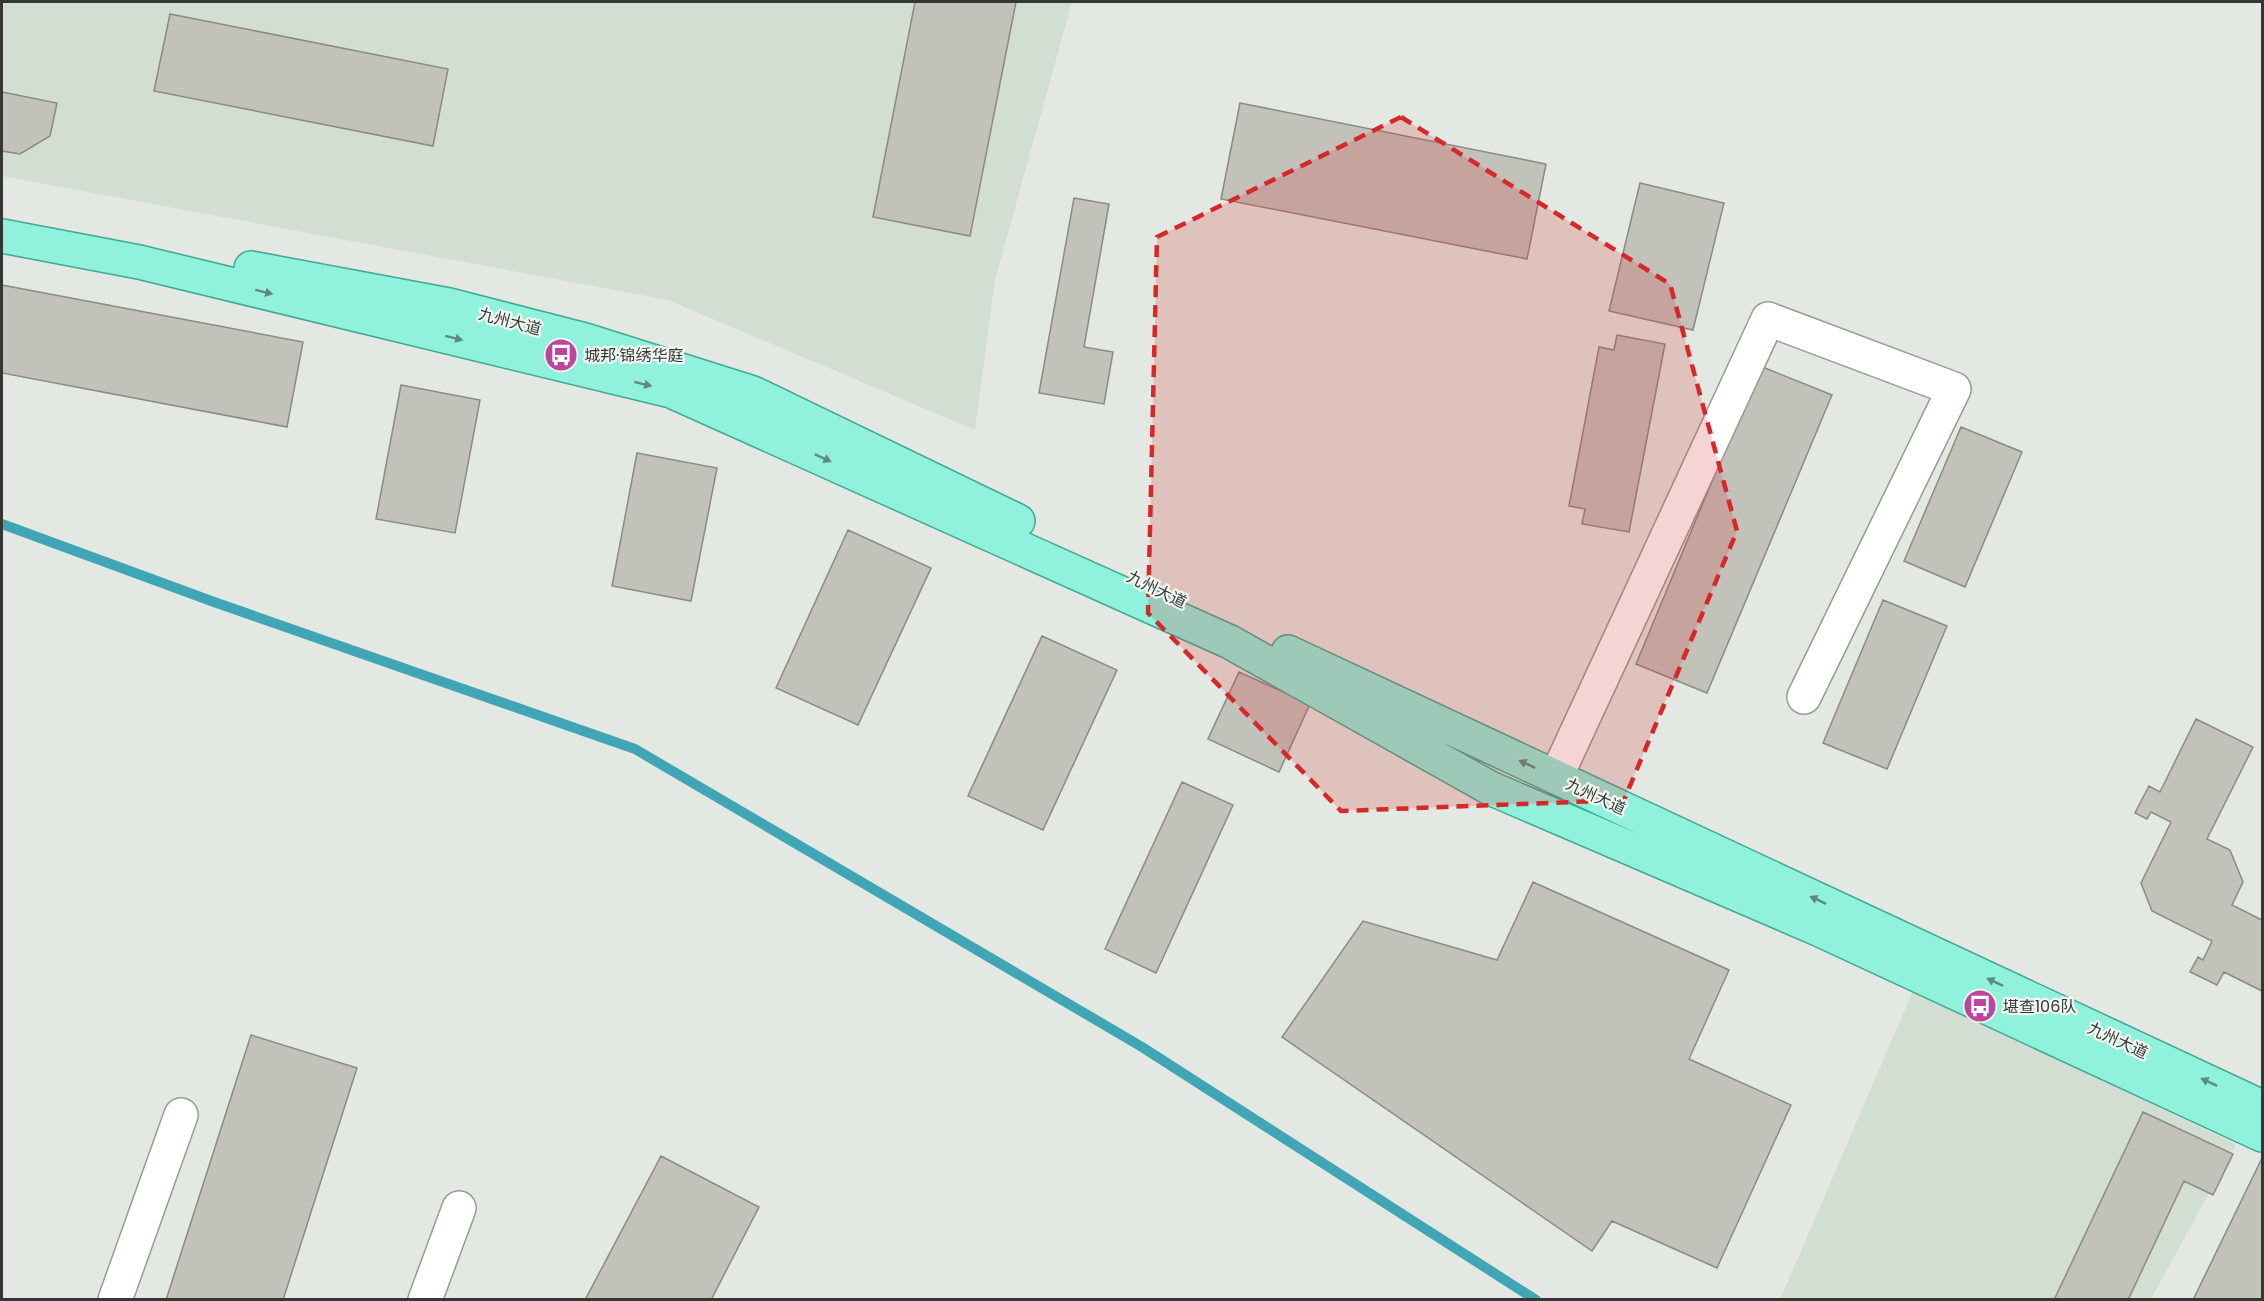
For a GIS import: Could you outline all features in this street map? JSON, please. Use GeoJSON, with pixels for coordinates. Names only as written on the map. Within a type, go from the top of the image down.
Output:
{"type":"FeatureCollection","features":[{"type":"Feature","properties":{"kind":"main road","name":"九州大道"},"geometry":{"type":"LineString","coordinates":[[2,220],[448,305],[585,340],[753,393],[1221,621],[2262,1107]]}},
{"type":"Feature","properties":{"kind":"main road"},"geometry":{"type":"LineString","coordinates":[[2,237],[139,262],[671,391],[1230,642],[1490,788],[1818,929],[2262,1135]]}},
{"type":"Feature","properties":{"kind":"lane"},"geometry":{"type":"LineString","coordinates":[[1556,777],[1768,319],[1954,389],[1804,697]]}},
{"type":"Feature","properties":{"kind":"lane"},"geometry":{"type":"LineString","coordinates":[[115,1299],[181,1115]]}},
{"type":"Feature","properties":{"kind":"lane"},"geometry":{"type":"LineString","coordinates":[[425,1299],[459,1208]]}},
{"type":"Feature","properties":{"kind":"highlighted area"},"geometry":{"type":"Polygon","coordinates":[[[1401,117],[1670,284],[1737,531],[1624,800],[1341,811],[1148,613],[1157,237],[1401,117]]]}},
{"type":"Feature","properties":{"kind":"shaded area"},"geometry":{"type":"Polygon","coordinates":[[[2,2],[1072,2],[995,280],[975,430],[668,300],[2,176],[2,2]]]}},
{"type":"Feature","properties":{"kind":"shaded area"},"geometry":{"type":"Polygon","coordinates":[[[1913,991],[2236,1144],[2151,1299],[1780,1300],[1913,991]]]}},
{"type":"Feature","properties":{"kind":"building"},"geometry":{"type":"Polygon","coordinates":[[[915,2],[1016,2],[970,236],[873,217],[915,2]]]}},
{"type":"Feature","properties":{"kind":"building"},"geometry":{"type":"Polygon","coordinates":[[[170,14],[448,69],[433,146],[154,91],[170,14]]]}},
{"type":"Feature","properties":{"kind":"building"},"geometry":{"type":"Polygon","coordinates":[[[2,92],[57,103],[50,136],[20,154],[2,151],[2,92]]]}},
{"type":"Feature","properties":{"kind":"building"},"geometry":{"type":"Polygon","coordinates":[[[1240,103],[1546,164],[1527,259],[1221,199],[1240,103]]]}},
{"type":"Feature","properties":{"kind":"building"},"geometry":{"type":"Polygon","coordinates":[[[1640,183],[1724,203],[1693,330],[1609,311],[1640,183]]]}},
{"type":"Feature","properties":{"kind":"building"},"geometry":{"type":"Polygon","coordinates":[[[1074,198],[1109,204],[1084,347],[1113,352],[1104,404],[1039,393],[1074,198]]]}},
{"type":"Feature","properties":{"kind":"building"},"geometry":{"type":"Polygon","coordinates":[[[2,285],[303,342],[287,427],[2,373],[2,285]]]}},
{"type":"Feature","properties":{"kind":"building"},"geometry":{"type":"Polygon","coordinates":[[[1617,335],[1665,344],[1629,532],[1582,524],[1585,509],[1569,506],[1599,347],[1614,350],[1617,335]]]}},
{"type":"Feature","properties":{"kind":"building"},"geometry":{"type":"Polygon","coordinates":[[[1760,366],[1832,395],[1707,693],[1636,664],[1760,366]]]}},
{"type":"Feature","properties":{"kind":"building"},"geometry":{"type":"Polygon","coordinates":[[[401,385],[480,400],[455,533],[376,519],[401,385]]]}},
{"type":"Feature","properties":{"kind":"building"},"geometry":{"type":"Polygon","coordinates":[[[1961,427],[2022,452],[1965,587],[1904,561],[1961,427]]]}},
{"type":"Feature","properties":{"kind":"building"},"geometry":{"type":"Polygon","coordinates":[[[637,453],[717,468],[691,601],[612,586],[637,453]]]}},
{"type":"Feature","properties":{"kind":"building"},"geometry":{"type":"Polygon","coordinates":[[[848,530],[931,568],[858,725],[776,688],[848,530]]]}},
{"type":"Feature","properties":{"kind":"building"},"geometry":{"type":"Polygon","coordinates":[[[1883,600],[1947,626],[1887,769],[1823,743],[1883,600]]]}},
{"type":"Feature","properties":{"kind":"building"},"geometry":{"type":"Polygon","coordinates":[[[1042,636],[1117,670],[1043,830],[968,796],[1042,636]]]}},
{"type":"Feature","properties":{"kind":"building"},"geometry":{"type":"Polygon","coordinates":[[[1239,672],[1310,704],[1279,772],[1208,739],[1239,672]]]}},
{"type":"Feature","properties":{"kind":"building"},"geometry":{"type":"Polygon","coordinates":[[[2196,719],[2253,747],[2207,839],[2230,850],[2243,882],[2232,905],[2262,920],[2262,991],[2224,972],[2217,985],[2190,972],[2198,957],[2203,960],[2212,941],[2152,911],[2141,883],[2171,822],[2151,812],[2147,819],[2135,813],[2149,786],[2160,792],[2196,719]]]}},
{"type":"Feature","properties":{"kind":"building"},"geometry":{"type":"Polygon","coordinates":[[[1182,782],[1233,805],[1156,973],[1105,949],[1182,782]]]}},
{"type":"Feature","properties":{"kind":"building"},"geometry":{"type":"Polygon","coordinates":[[[1533,882],[1729,970],[1689,1059],[1791,1105],[1717,1268],[1612,1221],[1592,1251],[1282,1037],[1363,921],[1497,960],[1533,882]]]}},
{"type":"Feature","properties":{"kind":"building"},"geometry":{"type":"Polygon","coordinates":[[[251,1035],[357,1068],[283,1300],[166,1300],[251,1035]]]}},
{"type":"Feature","properties":{"kind":"building"},"geometry":{"type":"Polygon","coordinates":[[[2143,1112],[2233,1154],[2213,1195],[2184,1181],[2128,1300],[2054,1300],[2143,1112]]]}},
{"type":"Feature","properties":{"kind":"building"},"geometry":{"type":"Polygon","coordinates":[[[661,1156],[759,1207],[711,1300],[585,1300],[661,1156]]]}},
{"type":"Feature","properties":{"kind":"building"},"geometry":{"type":"Polygon","coordinates":[[[2262,1158],[2262,1300],[2193,1300],[2262,1158]]]}},
{"type":"Feature","properties":{"kind":"waterway"},"geometry":{"type":"LineString","coordinates":[[2,524],[214,602],[635,749],[1142,1047],[1536,1300]]}},
{"type":"Feature","properties":{"kind":"place","name":"城邦·锦绣华庭"},"geometry":{"type":"Point","coordinates":[561,355]}},
{"type":"Feature","properties":{"kind":"place","name":"堪查106队"},"geometry":{"type":"Point","coordinates":[1980,1006]}}]}
